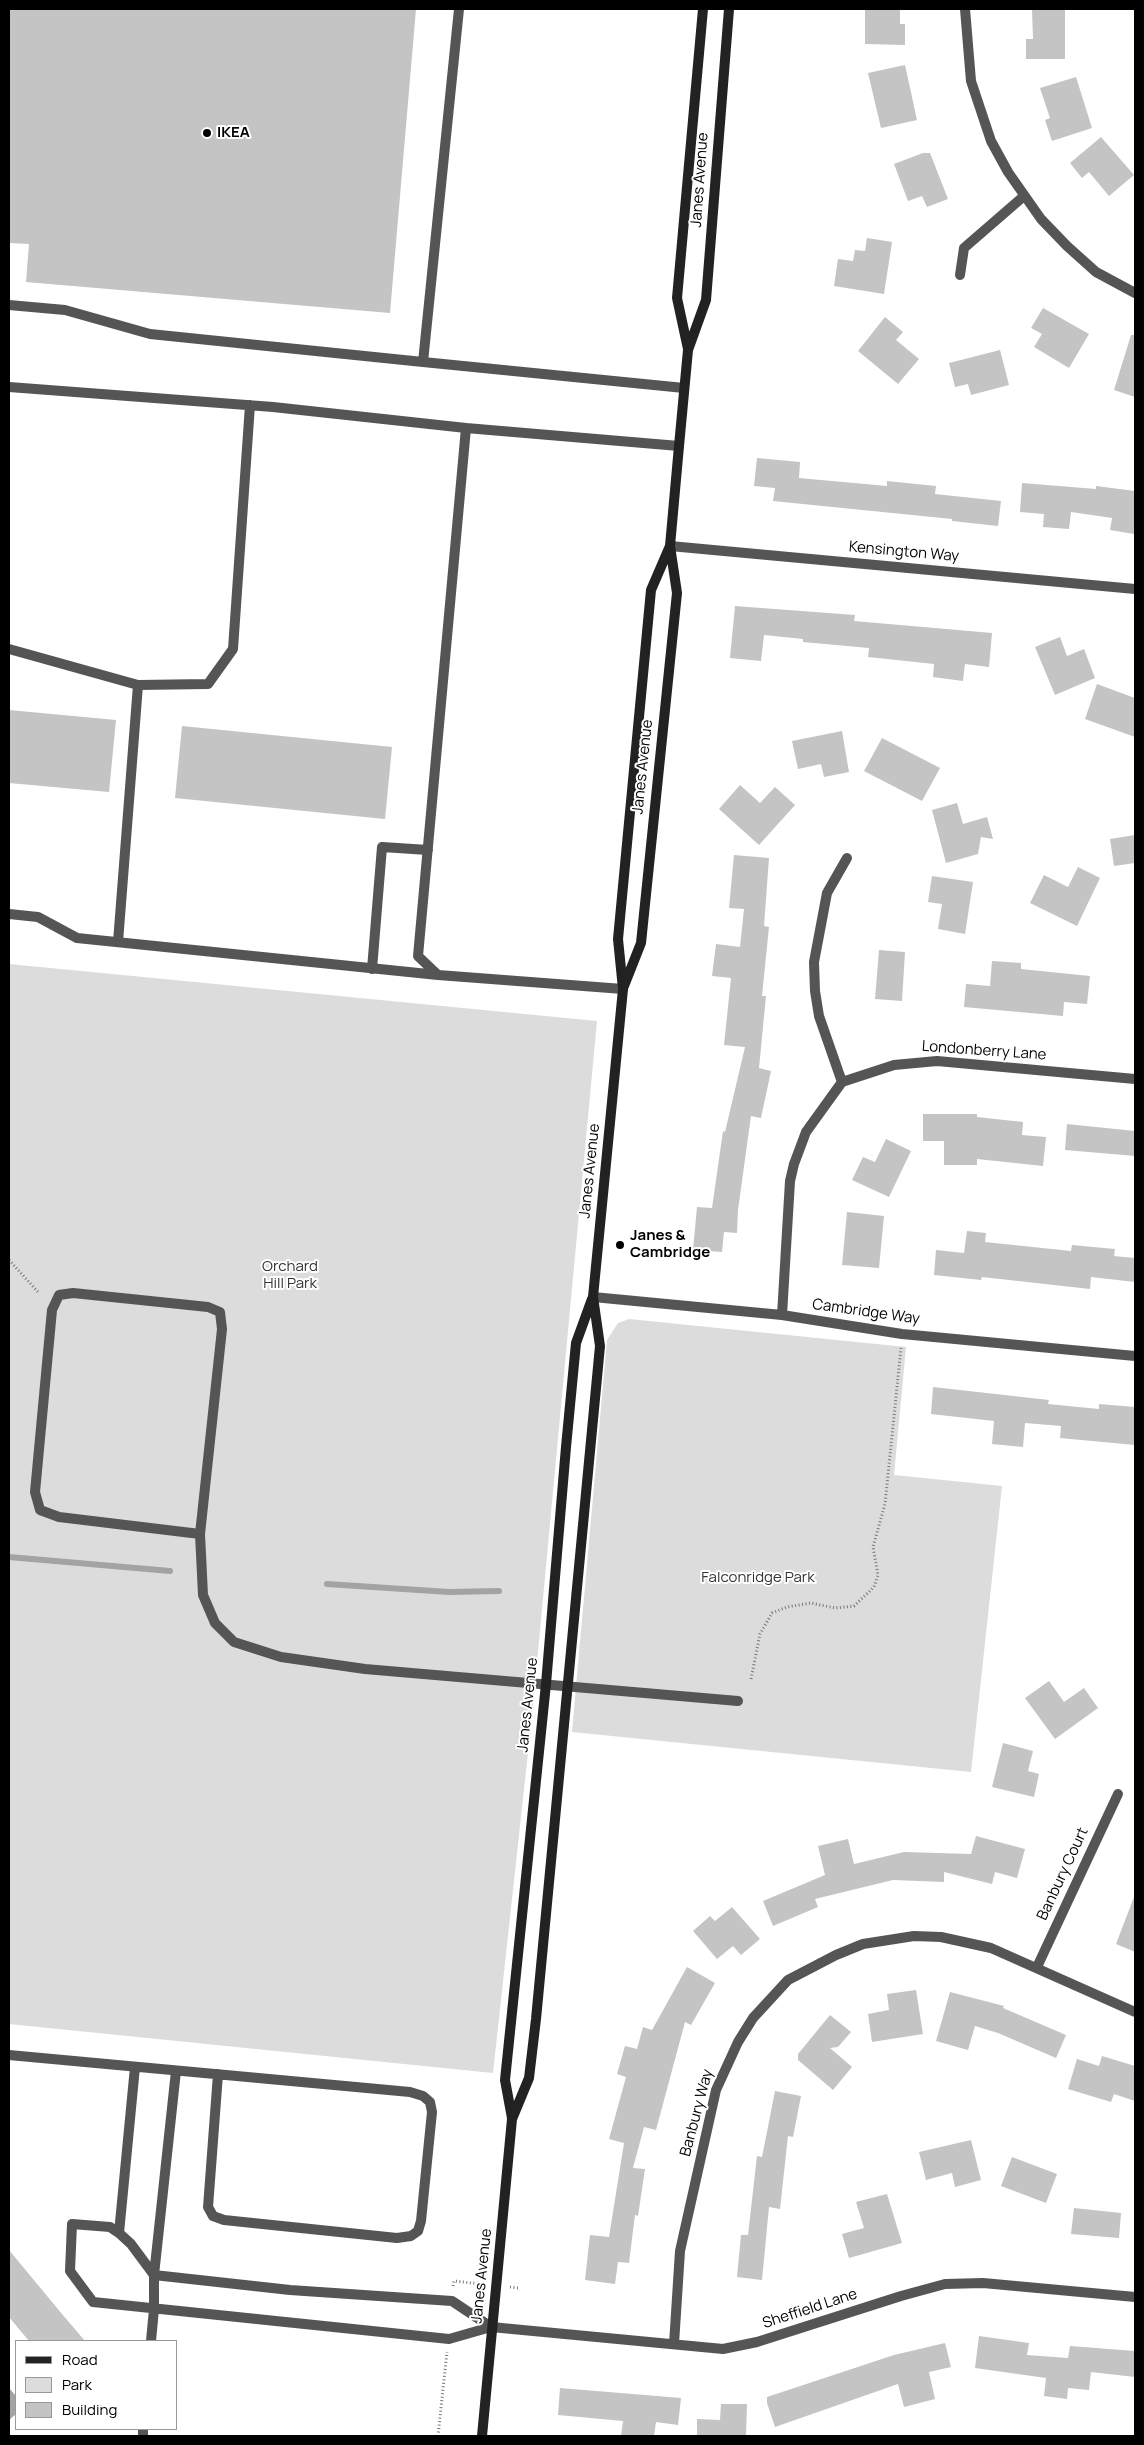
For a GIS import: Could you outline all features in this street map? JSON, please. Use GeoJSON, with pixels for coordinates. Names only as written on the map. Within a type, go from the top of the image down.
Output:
{"type":"FeatureCollection","features":[{"type":"Feature","properties":{"kind":"street"},"geometry":{"type":"LineString","coordinates":[[423,362],[459,9]]}},
{"type":"Feature","properties":{"kind":"street","name":"Janes Avenue"},"geometry":{"type":"LineString","coordinates":[[688,350],[677,298],[703,9]]}},
{"type":"Feature","properties":{"kind":"street","name":"Janes Avenue"},"geometry":{"type":"LineString","coordinates":[[623,989],[641,943],[677,594],[670,546],[684,388],[688,350],[706,300],[729,9]]}},
{"type":"Feature","properties":{"kind":"street"},"geometry":{"type":"LineString","coordinates":[[965,9],[970,81],[991,141],[1024,196],[1041,219],[1066,246],[1096,272],[1135,293]]}},
{"type":"Feature","properties":{"kind":"street"},"geometry":{"type":"LineString","coordinates":[[960,275],[964,248],[1024,196]]}},
{"type":"Feature","properties":{"kind":"street"},"geometry":{"type":"LineString","coordinates":[[9,305],[65,310],[150,334],[684,388]]}},
{"type":"Feature","properties":{"kind":"street"},"geometry":{"type":"LineString","coordinates":[[9,387],[250,405],[466,428],[679,446]]}},
{"type":"Feature","properties":{"kind":"street"},"geometry":{"type":"LineString","coordinates":[[9,649],[138,685],[208,684],[233,649],[250,405]]}},
{"type":"Feature","properties":{"kind":"street"},"geometry":{"type":"LineString","coordinates":[[438,975],[418,956],[466,428]]}},
{"type":"Feature","properties":{"kind":"street","name":"Janes Avenue"},"geometry":{"type":"LineString","coordinates":[[512,2119],[529,2078],[600,1346],[593,1296],[623,989],[618,940],[651,590],[670,546]]}},
{"type":"Feature","properties":{"kind":"street","name":"Kensington Way"},"geometry":{"type":"LineString","coordinates":[[670,546],[1135,589]]}},
{"type":"Feature","properties":{"kind":"street"},"geometry":{"type":"LineString","coordinates":[[118,942],[138,685]]}},
{"type":"Feature","properties":{"kind":"street"},"geometry":{"type":"LineString","coordinates":[[372,969],[382,847],[428,850]]}},
{"type":"Feature","properties":{"kind":"street"},"geometry":{"type":"LineString","coordinates":[[782,1315],[790,1181],[794,1164],[806,1132],[842,1082],[819,1016],[815,991],[814,962],[827,893],[847,858]]}},
{"type":"Feature","properties":{"kind":"street"},"geometry":{"type":"LineString","coordinates":[[9,914],[38,918],[77,938],[372,969],[623,989]]}},
{"type":"Feature","properties":{"kind":"street","name":"Londonberry Lane"},"geometry":{"type":"LineString","coordinates":[[842,1082],[894,1065],[937,1061],[1135,1079]]}},
{"type":"Feature","properties":{"kind":"street"},"geometry":{"type":"LineString","coordinates":[[200,1534],[59,1517],[40,1510],[35,1492],[52,1310],[59,1295],[73,1294],[208,1307],[220,1312],[222,1328],[200,1534],[203,1596],[215,1623],[234,1642],[281,1657],[365,1669],[738,1701]]}},
{"type":"Feature","properties":{"kind":"street","name":"Janes Avenue"},"geometry":{"type":"LineString","coordinates":[[482,2436],[512,2119],[505,2080],[546,1684],[576,1343],[593,1296]]}},
{"type":"Feature","properties":{"kind":"street","name":"Cambridge Way"},"geometry":{"type":"LineString","coordinates":[[593,1296],[782,1315],[902,1334],[1135,1356]]}},
{"type":"Feature","properties":{"kind":"street","name":"Banbury Court"},"geometry":{"type":"LineString","coordinates":[[1037,1966],[1118,1794]]}},
{"type":"Feature","properties":{"kind":"street","name":"Banbury Way"},"geometry":{"type":"LineString","coordinates":[[674,2344],[680,2251],[716,2090],[738,2042],[753,2018],[788,1980],[836,1955],[863,1944],[914,1936],[966,1941],[991,1948],[1037,1966],[1135,2012]]}},
{"type":"Feature","properties":{"kind":"street"},"geometry":{"type":"LineString","coordinates":[[9,2055],[176,2071],[218,2074],[410,2092],[423,2096],[430,2102],[432,2112],[421,2221],[418,2231],[411,2236],[397,2238],[224,2220],[213,2216],[208,2207],[218,2074]]}},
{"type":"Feature","properties":{"kind":"street"},"geometry":{"type":"LineString","coordinates":[[120,2233],[135,2067]]}},
{"type":"Feature","properties":{"kind":"street"},"geometry":{"type":"LineString","coordinates":[[151,2340],[154,2309],[154,2275],[176,2071]]}},
{"type":"Feature","properties":{"kind":"street"},"geometry":{"type":"LineString","coordinates":[[72,2224],[110,2227],[120,2233],[131,2244],[154,2275],[290,2290],[452,2301],[492,2326],[448,2339],[93,2302],[70,2271],[72,2224]]}},
{"type":"Feature","properties":{"kind":"street","name":"Sheffield Lane"},"geometry":{"type":"LineString","coordinates":[[492,2326],[724,2349],[757,2342],[901,2296],[945,2284],[983,2283],[1135,2297]]}},
{"type":"Feature","properties":{"kind":"path"},"geometry":{"type":"LineString","coordinates":[[9,1260],[38,1292]]}},
{"type":"Feature","properties":{"kind":"path"},"geometry":{"type":"LineString","coordinates":[[751,1679],[760,1634],[772,1614],[787,1607],[812,1603],[835,1608],[854,1606],[874,1588],[878,1575],[873,1547],[885,1504],[902,1334]]}},
{"type":"Feature","properties":{"kind":"path"},"geometry":{"type":"LineString","coordinates":[[452,2301],[454,2281]]}},
{"type":"Feature","properties":{"kind":"path"},"geometry":{"type":"LineString","coordinates":[[438,2436],[448,2339]]}},
{"type":"Feature","properties":{"kind":"green space","name":"Orchard Hill Park"},"geometry":{"type":"Polygon","coordinates":[[[9,964],[597,1021],[532,1716],[493,2073],[9,2024],[9,964]]]}},
{"type":"Feature","properties":{"kind":"green space","name":"Falconridge Park"},"geometry":{"type":"Polygon","coordinates":[[[629,1319],[906,1347],[894,1475],[1002,1486],[971,1772],[572,1732],[607,1340],[618,1323],[629,1319]]]}},
{"type":"Feature","properties":{"kind":"shaded area"},"geometry":{"type":"Polygon","coordinates":[[[9,2388],[15,2395],[15,2415],[9,2420],[9,2388]]]}},
{"type":"Feature","properties":{"kind":"building","name":"IKEA"},"geometry":{"type":"Polygon","coordinates":[[[9,9],[416,9],[390,313],[26,282],[29,244],[9,243],[9,9]]]}},
{"type":"Feature","properties":{"kind":"building"},"geometry":{"type":"Polygon","coordinates":[[[865,9],[900,9],[900,24],[905,24],[905,45],[865,44],[865,9]]]}},
{"type":"Feature","properties":{"kind":"building"},"geometry":{"type":"Polygon","coordinates":[[[1032,9],[1065,9],[1065,59],[1026,59],[1026,39],[1033,39],[1032,9]]]}},
{"type":"Feature","properties":{"kind":"building"},"geometry":{"type":"Polygon","coordinates":[[[905,65],[917,120],[881,128],[868,73],[905,65]]]}},
{"type":"Feature","properties":{"kind":"building"},"geometry":{"type":"Polygon","coordinates":[[[1076,77],[1092,128],[1052,141],[1045,120],[1050,118],[1040,88],[1076,77]]]}},
{"type":"Feature","properties":{"kind":"building"},"geometry":{"type":"Polygon","coordinates":[[[1101,137],[1134,175],[1109,196],[1089,172],[1082,178],[1070,163],[1101,137]]]}},
{"type":"Feature","properties":{"kind":"building"},"geometry":{"type":"Polygon","coordinates":[[[923,153],[930,153],[948,199],[927,207],[922,196],[908,201],[894,164],[923,153]]]}},
{"type":"Feature","properties":{"kind":"building"},"geometry":{"type":"Polygon","coordinates":[[[867,238],[892,242],[884,294],[834,286],[838,259],[853,261],[855,250],[865,251],[867,238]]]}},
{"type":"Feature","properties":{"kind":"building"},"geometry":{"type":"Polygon","coordinates":[[[1043,308],[1089,334],[1069,368],[1034,347],[1042,334],[1031,328],[1043,308]]]}},
{"type":"Feature","properties":{"kind":"building"},"geometry":{"type":"Polygon","coordinates":[[[885,317],[903,332],[896,340],[919,359],[898,384],[858,351],[885,317]]]}},
{"type":"Feature","properties":{"kind":"building"},"geometry":{"type":"Polygon","coordinates":[[[1131,335],[1135,335],[1135,397],[1114,390],[1131,335]]]}},
{"type":"Feature","properties":{"kind":"building"},"geometry":{"type":"Polygon","coordinates":[[[1000,350],[1009,385],[971,395],[968,384],[955,387],[949,363],[1000,350]]]}},
{"type":"Feature","properties":{"kind":"building"},"geometry":{"type":"Polygon","coordinates":[[[757,458],[800,462],[799,478],[887,486],[887,481],[936,486],[935,494],[1001,501],[998,526],[952,521],[952,519],[773,501],[775,488],[754,486],[757,458]]]}},
{"type":"Feature","properties":{"kind":"building"},"geometry":{"type":"Polygon","coordinates":[[[1022,483],[1096,489],[1096,486],[1135,491],[1134,534],[1110,530],[1112,518],[1071,512],[1069,529],[1043,527],[1044,514],[1020,512],[1022,483]]]}},
{"type":"Feature","properties":{"kind":"building"},"geometry":{"type":"Polygon","coordinates":[[[735,606],[855,615],[854,621],[992,633],[989,667],[965,664],[963,681],[933,677],[934,664],[868,657],[869,648],[803,642],[803,639],[764,635],[761,661],[730,658],[735,606]]]}},
{"type":"Feature","properties":{"kind":"building"},"geometry":{"type":"Polygon","coordinates":[[[1060,637],[1067,656],[1084,649],[1095,678],[1055,695],[1035,647],[1060,637]]]}},
{"type":"Feature","properties":{"kind":"building"},"geometry":{"type":"Polygon","coordinates":[[[1097,684],[1135,698],[1135,737],[1085,719],[1097,684]]]}},
{"type":"Feature","properties":{"kind":"building"},"geometry":{"type":"Polygon","coordinates":[[[9,710],[116,720],[109,792],[9,783],[9,710]]]}},
{"type":"Feature","properties":{"kind":"building"},"geometry":{"type":"Polygon","coordinates":[[[182,726],[392,747],[385,819],[175,798],[182,726]]]}},
{"type":"Feature","properties":{"kind":"building"},"geometry":{"type":"Polygon","coordinates":[[[842,731],[849,772],[824,777],[821,764],[798,769],[792,741],[842,731]]]}},
{"type":"Feature","properties":{"kind":"building"},"geometry":{"type":"Polygon","coordinates":[[[882,738],[940,768],[922,801],[864,771],[882,738]]]}},
{"type":"Feature","properties":{"kind":"building"},"geometry":{"type":"Polygon","coordinates":[[[740,785],[760,803],[775,787],[795,805],[759,845],[719,809],[740,785]]]}},
{"type":"Feature","properties":{"kind":"building"},"geometry":{"type":"Polygon","coordinates":[[[957,803],[963,824],[987,817],[993,839],[981,837],[978,854],[946,863],[932,810],[957,803]]]}},
{"type":"Feature","properties":{"kind":"building"},"geometry":{"type":"Polygon","coordinates":[[[1135,835],[1135,863],[1114,866],[1110,839],[1135,835]]]}},
{"type":"Feature","properties":{"kind":"building"},"geometry":{"type":"Polygon","coordinates":[[[734,855],[769,858],[764,926],[769,927],[762,996],[766,996],[759,1068],[771,1071],[761,1118],[751,1116],[738,1210],[737,1233],[724,1232],[722,1252],[693,1250],[697,1207],[712,1208],[723,1131],[725,1132],[745,1047],[724,1045],[731,978],[712,976],[716,944],[740,947],[744,909],[729,908],[734,855]]]}},
{"type":"Feature","properties":{"kind":"building"},"geometry":{"type":"Polygon","coordinates":[[[1078,867],[1100,878],[1077,926],[1030,903],[1044,875],[1068,887],[1078,867]]]}},
{"type":"Feature","properties":{"kind":"building"},"geometry":{"type":"Polygon","coordinates":[[[932,876],[973,882],[965,934],[938,929],[942,904],[928,902],[932,876]]]}},
{"type":"Feature","properties":{"kind":"building"},"geometry":{"type":"Polygon","coordinates":[[[879,950],[905,952],[902,1001],[875,999],[879,950]]]}},
{"type":"Feature","properties":{"kind":"building"},"geometry":{"type":"Polygon","coordinates":[[[992,961],[1021,963],[1021,969],[1090,976],[1087,1004],[1064,1002],[1063,1016],[964,1007],[966,984],[990,986],[992,961]]]}},
{"type":"Feature","properties":{"kind":"building"},"geometry":{"type":"Polygon","coordinates":[[[923,1114],[977,1114],[977,1117],[1023,1122],[1022,1135],[1046,1137],[1043,1166],[977,1159],[977,1165],[944,1165],[944,1141],[923,1141],[923,1114]]]}},
{"type":"Feature","properties":{"kind":"building"},"geometry":{"type":"Polygon","coordinates":[[[1067,1124],[1135,1131],[1135,1156],[1065,1150],[1067,1124]]]}},
{"type":"Feature","properties":{"kind":"building"},"geometry":{"type":"Polygon","coordinates":[[[886,1139],[911,1151],[889,1197],[852,1180],[863,1157],[875,1162],[886,1139]]]}},
{"type":"Feature","properties":{"kind":"building"},"geometry":{"type":"Polygon","coordinates":[[[847,1212],[884,1216],[879,1268],[842,1265],[847,1212]]]}},
{"type":"Feature","properties":{"kind":"building"},"geometry":{"type":"Polygon","coordinates":[[[967,1231],[986,1233],[985,1242],[1071,1251],[1072,1245],[1115,1249],[1114,1256],[1135,1258],[1135,1282],[1091,1277],[1090,1289],[982,1277],[981,1280],[934,1275],[936,1250],[964,1253],[967,1231]]]}},
{"type":"Feature","properties":{"kind":"building"},"geometry":{"type":"Polygon","coordinates":[[[933,1387],[1049,1400],[1048,1404],[1099,1409],[1099,1404],[1135,1407],[1135,1445],[1060,1438],[1061,1426],[1025,1423],[1023,1447],[992,1444],[994,1421],[931,1414],[933,1387]]]}},
{"type":"Feature","properties":{"kind":"building"},"geometry":{"type":"Polygon","coordinates":[[[1049,1681],[1064,1702],[1084,1688],[1098,1708],[1055,1739],[1025,1698],[1049,1681]]]}},
{"type":"Feature","properties":{"kind":"building"},"geometry":{"type":"Polygon","coordinates":[[[1003,1743],[1033,1751],[1028,1771],[1039,1774],[1034,1797],[992,1787],[1003,1743]]]}},
{"type":"Feature","properties":{"kind":"building"},"geometry":{"type":"Polygon","coordinates":[[[976,1836],[1025,1849],[1017,1878],[995,1872],[992,1884],[944,1872],[944,1882],[893,1880],[815,1899],[818,1907],[773,1926],[763,1901],[825,1875],[818,1846],[848,1839],[854,1864],[904,1852],[971,1854],[976,1836]]]}},
{"type":"Feature","properties":{"kind":"building"},"geometry":{"type":"Polygon","coordinates":[[[1135,1897],[1135,1952],[1116,1944],[1135,1897]]]}},
{"type":"Feature","properties":{"kind":"building"},"geometry":{"type":"Polygon","coordinates":[[[732,1907],[760,1939],[741,1955],[733,1946],[717,1959],[693,1931],[710,1916],[715,1921],[732,1907]]]}},
{"type":"Feature","properties":{"kind":"building"},"geometry":{"type":"Polygon","coordinates":[[[687,1967],[715,1983],[691,2025],[685,2022],[656,2130],[644,2127],[633,2168],[645,2169],[638,2216],[635,2215],[629,2263],[618,2262],[615,2284],[585,2280],[590,2235],[609,2237],[624,2143],[609,2139],[626,2077],[617,2074],[625,2046],[637,2049],[643,2027],[652,2030],[687,1967]]]}},
{"type":"Feature","properties":{"kind":"building"},"geometry":{"type":"Polygon","coordinates":[[[916,1990],[923,2034],[872,2042],[868,2014],[889,2010],[887,1994],[916,1990]]]}},
{"type":"Feature","properties":{"kind":"building"},"geometry":{"type":"Polygon","coordinates":[[[950,1992],[1004,2006],[1003,2008],[1066,2035],[1056,2058],[998,2033],[975,2026],[968,2050],[936,2041],[950,1992]]]}},
{"type":"Feature","properties":{"kind":"building"},"geometry":{"type":"Polygon","coordinates":[[[830,2015],[851,2032],[838,2047],[830,2048],[852,2067],[833,2090],[798,2060],[798,2054],[830,2015]]]}},
{"type":"Feature","properties":{"kind":"building"},"geometry":{"type":"Polygon","coordinates":[[[1102,2056],[1135,2066],[1135,2101],[1114,2094],[1111,2102],[1068,2089],[1077,2059],[1099,2066],[1102,2056]]]}},
{"type":"Feature","properties":{"kind":"building"},"geometry":{"type":"Polygon","coordinates":[[[775,2091],[801,2096],[793,2137],[788,2136],[780,2209],[769,2207],[762,2280],[737,2277],[741,2235],[748,2235],[757,2156],[762,2157],[775,2091]]]}},
{"type":"Feature","properties":{"kind":"building"},"geometry":{"type":"Polygon","coordinates":[[[971,2140],[981,2180],[955,2187],[952,2173],[926,2180],[919,2152],[971,2140]]]}},
{"type":"Feature","properties":{"kind":"building"},"geometry":{"type":"Polygon","coordinates":[[[1012,2157],[1057,2174],[1046,2203],[1001,2186],[1012,2157]]]}},
{"type":"Feature","properties":{"kind":"building"},"geometry":{"type":"Polygon","coordinates":[[[887,2194],[902,2243],[849,2258],[842,2234],[864,2228],[856,2202],[887,2194]]]}},
{"type":"Feature","properties":{"kind":"building"},"geometry":{"type":"Polygon","coordinates":[[[1074,2208],[1121,2213],[1119,2238],[1071,2234],[1074,2208]]]}},
{"type":"Feature","properties":{"kind":"building"},"geometry":{"type":"Polygon","coordinates":[[[9,2250],[84,2340],[28,2340],[9,2317],[9,2250]]]}},
{"type":"Feature","properties":{"kind":"building"},"geometry":{"type":"Polygon","coordinates":[[[979,2336],[1029,2343],[1027,2355],[1068,2358],[1070,2346],[1135,2351],[1135,2377],[1091,2372],[1089,2390],[1068,2388],[1067,2399],[1044,2396],[1046,2378],[975,2368],[979,2336]]]}},
{"type":"Feature","properties":{"kind":"building"},"geometry":{"type":"Polygon","coordinates":[[[945,2343],[951,2367],[929,2372],[935,2399],[904,2407],[898,2384],[775,2427],[767,2403],[767,2397],[894,2355],[945,2343]]]}},
{"type":"Feature","properties":{"kind":"building"},"geometry":{"type":"Polygon","coordinates":[[[560,2388],[681,2398],[678,2425],[656,2422],[654,2436],[621,2436],[623,2421],[558,2415],[560,2388]]]}},
{"type":"Feature","properties":{"kind":"building"},"geometry":{"type":"Polygon","coordinates":[[[721,2404],[747,2404],[746,2436],[697,2436],[697,2419],[720,2420],[721,2404]]]}},
{"type":"Feature","properties":{"kind":"waterway"},"geometry":{"type":"LineString","coordinates":[[9,1557],[170,1571]]}},
{"type":"Feature","properties":{"kind":"waterway"},"geometry":{"type":"LineString","coordinates":[[327,1584],[449,1592],[499,1591]]}},
{"type":"Feature","properties":{"kind":"place","name":"IKEA"},"geometry":{"type":"Point","coordinates":[207,133]}},
{"type":"Feature","properties":{"kind":"place","name":"Janes & Cambridge"},"geometry":{"type":"Point","coordinates":[620,1245]}}]}
